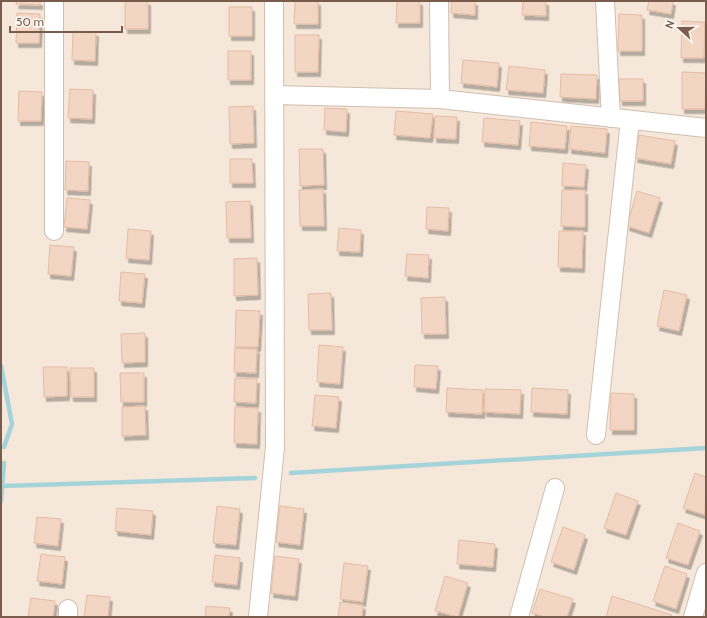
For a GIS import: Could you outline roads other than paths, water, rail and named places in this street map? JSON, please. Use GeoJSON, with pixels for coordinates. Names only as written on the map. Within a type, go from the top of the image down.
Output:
{"type":"FeatureCollection","features":[{"type":"Feature","properties":{"kind":"street"},"geometry":{"type":"LineString","coordinates":[[54,1],[54,231]]}},
{"type":"Feature","properties":{"kind":"street"},"geometry":{"type":"LineString","coordinates":[[258,617],[275,447],[274,1]]}},
{"type":"Feature","properties":{"kind":"street"},"geometry":{"type":"LineString","coordinates":[[439,1],[440,99]]}},
{"type":"Feature","properties":{"kind":"street"},"geometry":{"type":"LineString","coordinates":[[605,1],[611,118]]}},
{"type":"Feature","properties":{"kind":"street"},"geometry":{"type":"LineString","coordinates":[[274,95],[440,99],[706,128]]}},
{"type":"Feature","properties":{"kind":"street"},"geometry":{"type":"LineString","coordinates":[[596,435],[630,120]]}},
{"type":"Feature","properties":{"kind":"street"},"geometry":{"type":"LineString","coordinates":[[519,617],[555,488]]}},
{"type":"Feature","properties":{"kind":"street"},"geometry":{"type":"LineString","coordinates":[[693,617],[706,573]]}},
{"type":"Feature","properties":{"kind":"waterway"},"geometry":{"type":"LineString","coordinates":[[1,366],[12,424],[4,447]]}},
{"type":"Feature","properties":{"kind":"waterway"},"geometry":{"type":"LineString","coordinates":[[291,473],[706,448]]}},
{"type":"Feature","properties":{"kind":"waterway"},"geometry":{"type":"LineString","coordinates":[[1,501],[4,463]]}},
{"type":"Feature","properties":{"kind":"waterway"},"geometry":{"type":"LineString","coordinates":[[2,486],[255,478]]}}]}
